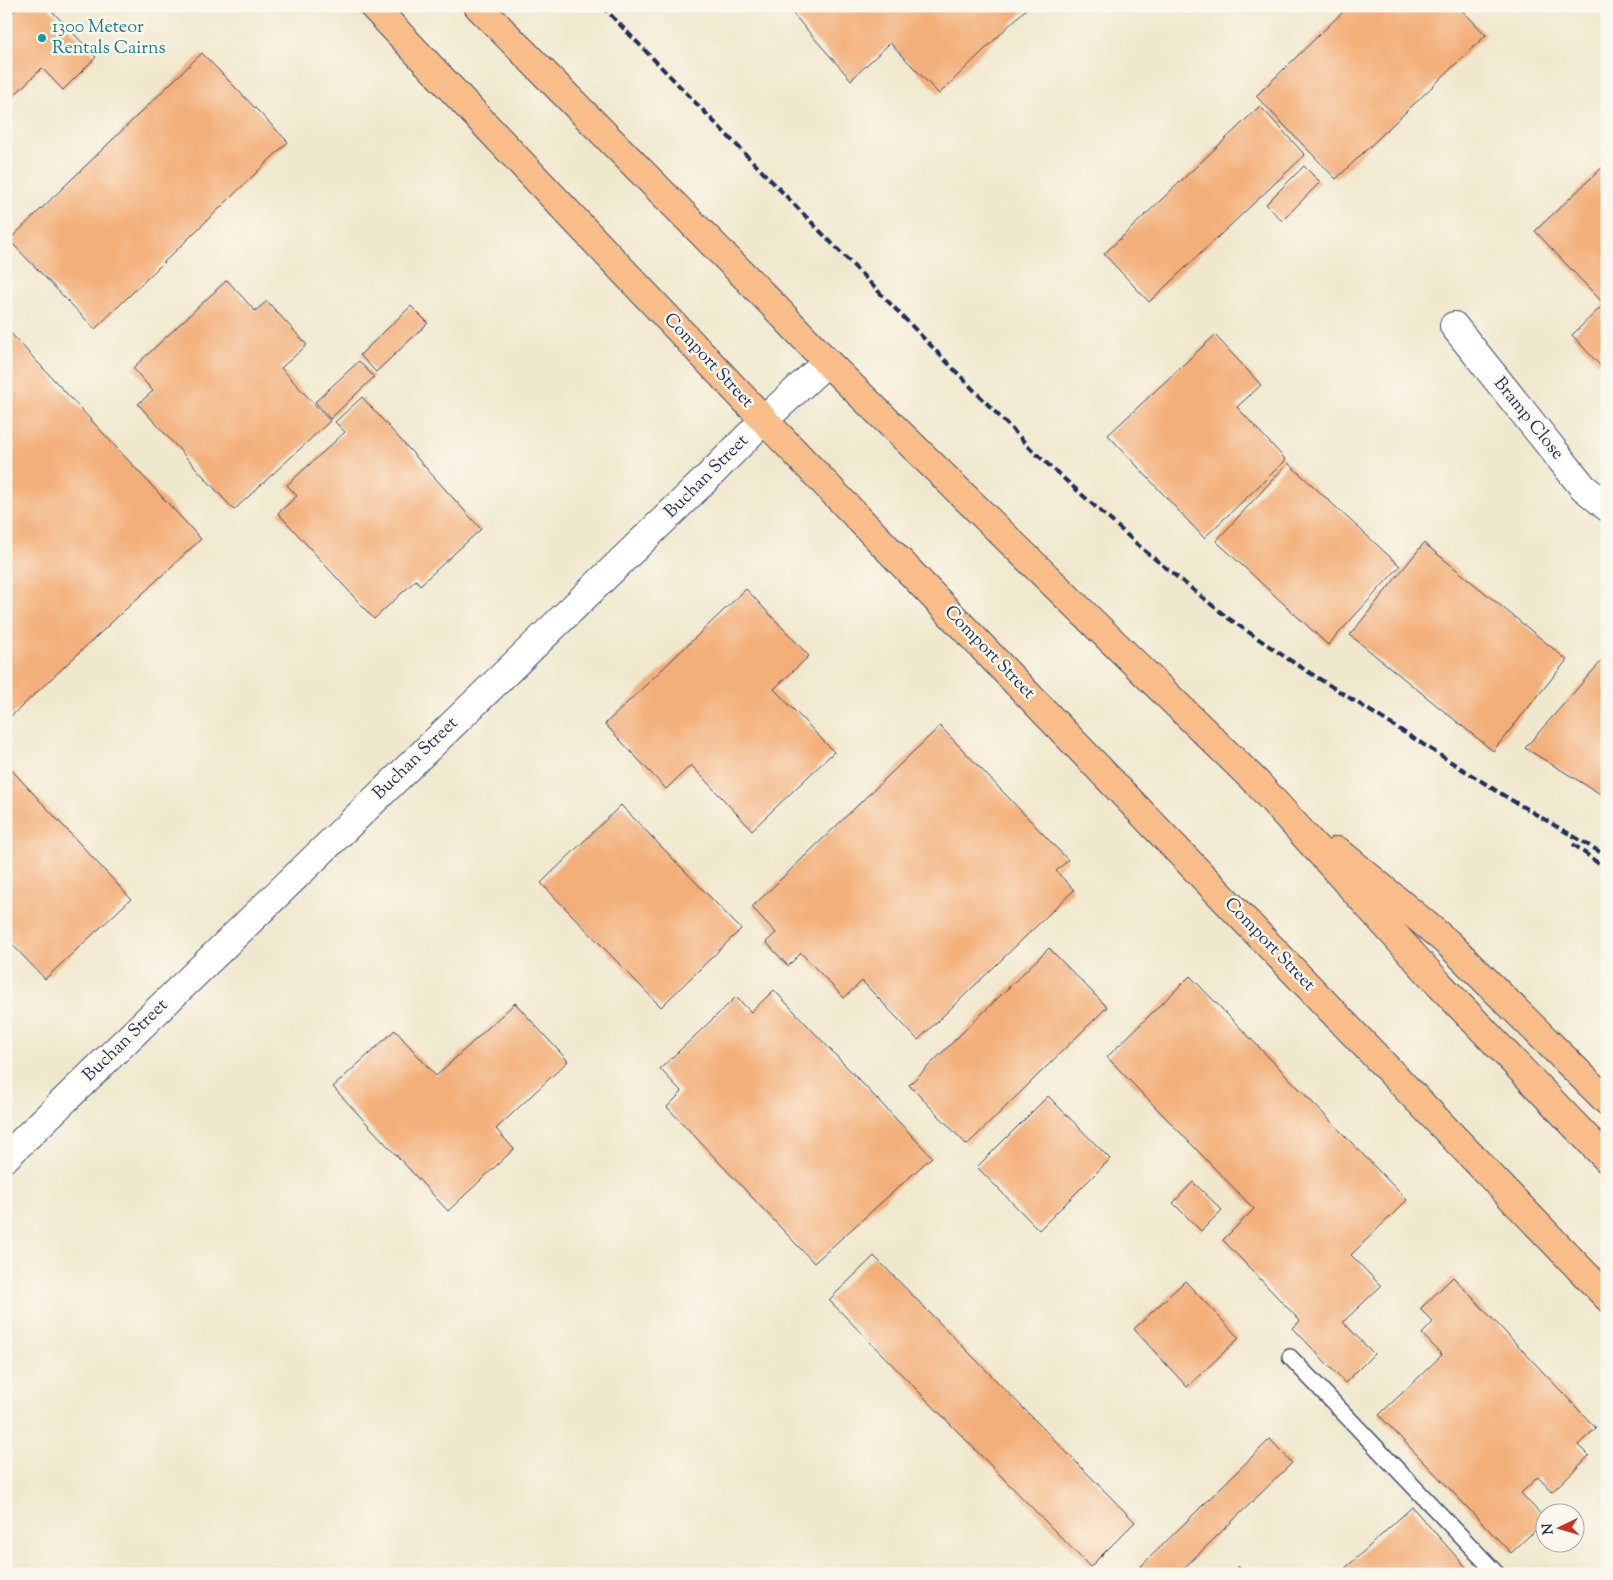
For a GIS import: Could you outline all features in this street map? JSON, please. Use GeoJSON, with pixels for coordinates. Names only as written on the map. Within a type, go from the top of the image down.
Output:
{"type":"FeatureCollection","features":[{"type":"Feature","properties":{"kind":"highway","name":"Comport Street"},"geometry":{"type":"LineString","coordinates":[[373,6],[764,420],[1607,1297]]}},
{"type":"Feature","properties":{"kind":"highway"},"geometry":{"type":"LineString","coordinates":[[478,6],[827,362],[1258,784],[1439,984],[1607,1159]]}},
{"type":"Feature","properties":{"kind":"highway"},"geometry":{"type":"LineString","coordinates":[[1258,784],[1448,943],[1607,1101]]}},
{"type":"Feature","properties":{"kind":"street","name":"Bramp Close"},"geometry":{"type":"LineString","coordinates":[[1454,326],[1582,487],[1607,507]]}},
{"type":"Feature","properties":{"kind":"street","name":"Buchan Street"},"geometry":{"type":"LineString","coordinates":[[6,1157],[706,479],[764,420],[827,362]]}},
{"type":"Feature","properties":{"kind":"lane"},"geometry":{"type":"LineString","coordinates":[[1290,1357],[1497,1574]]}},
{"type":"Feature","properties":{"kind":"building","name":"1300 Meteor Rentals Cairns"},"geometry":{"type":"Polygon","coordinates":[[[19,6],[47,6],[96,57],[63,90],[42,68],[6,103],[6,19],[19,6]]]}},
{"type":"Feature","properties":{"kind":"building"},"geometry":{"type":"Polygon","coordinates":[[[786,6],[1029,6],[939,94],[890,43],[851,80],[786,6]]]}},
{"type":"Feature","properties":{"kind":"building"},"geometry":{"type":"Polygon","coordinates":[[[1349,6],[1458,6],[1486,35],[1336,179],[1256,96],[1349,6]]]}},
{"type":"Feature","properties":{"kind":"building"},"geometry":{"type":"Polygon","coordinates":[[[202,53],[288,142],[95,329],[9,240],[202,53]]]}},
{"type":"Feature","properties":{"kind":"building"},"geometry":{"type":"Polygon","coordinates":[[[1260,106],[1305,155],[1149,302],[1104,254],[1260,106]]]}},
{"type":"Feature","properties":{"kind":"building"},"geometry":{"type":"Polygon","coordinates":[[[1607,163],[1607,373],[1572,335],[1604,304],[1535,231],[1607,163]]]}},
{"type":"Feature","properties":{"kind":"building"},"geometry":{"type":"Polygon","coordinates":[[[1304,166],[1320,182],[1282,221],[1266,204],[1304,166]]]}},
{"type":"Feature","properties":{"kind":"building"},"geometry":{"type":"Polygon","coordinates":[[[227,280],[255,311],[267,301],[307,345],[281,368],[330,421],[234,510],[138,404],[153,391],[133,368],[227,280]]]}},
{"type":"Feature","properties":{"kind":"building"},"geometry":{"type":"Polygon","coordinates":[[[411,306],[428,323],[376,372],[360,355],[411,306]]]}},
{"type":"Feature","properties":{"kind":"building"},"geometry":{"type":"Polygon","coordinates":[[[6,328],[201,539],[6,721],[6,328]]]}},
{"type":"Feature","properties":{"kind":"building"},"geometry":{"type":"Polygon","coordinates":[[[1215,335],[1261,385],[1237,407],[1286,460],[1204,538],[1108,435],[1215,335]]]}},
{"type":"Feature","properties":{"kind":"building"},"geometry":{"type":"Polygon","coordinates":[[[359,361],[374,377],[330,419],[315,402],[359,361]]]}},
{"type":"Feature","properties":{"kind":"building"},"geometry":{"type":"Polygon","coordinates":[[[362,397],[481,529],[420,585],[416,580],[374,619],[278,513],[297,496],[287,485],[345,432],[335,422],[362,397]]]}},
{"type":"Feature","properties":{"kind":"building"},"geometry":{"type":"Polygon","coordinates":[[[1288,463],[1400,566],[1328,645],[1216,541],[1288,463]]]}},
{"type":"Feature","properties":{"kind":"building"},"geometry":{"type":"Polygon","coordinates":[[[1424,543],[1567,660],[1493,751],[1350,635],[1424,543]]]}},
{"type":"Feature","properties":{"kind":"building"},"geometry":{"type":"Polygon","coordinates":[[[746,589],[809,656],[774,689],[834,752],[752,830],[691,765],[666,789],[605,724],[746,589]]]}},
{"type":"Feature","properties":{"kind":"building"},"geometry":{"type":"Polygon","coordinates":[[[1605,657],[1607,659],[1607,798],[1525,748],[1605,657]]]}},
{"type":"Feature","properties":{"kind":"building"},"geometry":{"type":"Polygon","coordinates":[[[940,726],[1068,860],[1056,871],[1074,890],[918,1040],[862,981],[844,998],[801,953],[788,966],[766,942],[776,933],[752,907],[940,726]]]}},
{"type":"Feature","properties":{"kind":"building"},"geometry":{"type":"Polygon","coordinates":[[[6,764],[131,899],[45,979],[6,938],[6,764]]]}},
{"type":"Feature","properties":{"kind":"building"},"geometry":{"type":"Polygon","coordinates":[[[621,805],[741,929],[661,1007],[541,883],[621,805]]]}},
{"type":"Feature","properties":{"kind":"building"},"geometry":{"type":"Polygon","coordinates":[[[1049,948],[1107,1007],[967,1145],[909,1085],[1049,948]]]}},
{"type":"Feature","properties":{"kind":"building"},"geometry":{"type":"Polygon","coordinates":[[[1190,976],[1407,1200],[1351,1255],[1381,1286],[1343,1322],[1374,1354],[1345,1383],[1293,1328],[1300,1321],[1223,1240],[1254,1209],[1107,1057],[1190,976]]]}},
{"type":"Feature","properties":{"kind":"building"},"geometry":{"type":"Polygon","coordinates":[[[774,990],[932,1157],[814,1263],[667,1107],[682,1092],[660,1069],[736,997],[751,1012],[774,990]]]}},
{"type":"Feature","properties":{"kind":"building"},"geometry":{"type":"Polygon","coordinates":[[[515,1003],[568,1061],[496,1129],[514,1149],[448,1211],[333,1087],[395,1030],[436,1076],[515,1003]]]}},
{"type":"Feature","properties":{"kind":"building"},"geometry":{"type":"Polygon","coordinates":[[[1048,1096],[1110,1159],[1039,1230],[977,1167],[1048,1096]]]}},
{"type":"Feature","properties":{"kind":"building"},"geometry":{"type":"Polygon","coordinates":[[[1193,1182],[1222,1210],[1201,1231],[1173,1203],[1193,1182]]]}},
{"type":"Feature","properties":{"kind":"building"},"geometry":{"type":"Polygon","coordinates":[[[874,1256],[1135,1522],[1090,1567],[829,1300],[874,1256]]]}},
{"type":"Feature","properties":{"kind":"building"},"geometry":{"type":"Polygon","coordinates":[[[1453,1277],[1596,1428],[1578,1445],[1589,1456],[1552,1492],[1538,1477],[1521,1493],[1536,1509],[1536,1529],[1511,1553],[1379,1415],[1442,1355],[1422,1334],[1433,1322],[1420,1309],[1453,1277]]]}},
{"type":"Feature","properties":{"kind":"building"},"geometry":{"type":"Polygon","coordinates":[[[1185,1281],[1239,1338],[1187,1387],[1134,1329],[1185,1281]]]}},
{"type":"Feature","properties":{"kind":"building"},"geometry":{"type":"Polygon","coordinates":[[[1270,1439],[1292,1463],[1178,1574],[1133,1574],[1270,1439]]]}},
{"type":"Feature","properties":{"kind":"building"},"geometry":{"type":"Polygon","coordinates":[[[1412,1507],[1472,1574],[1339,1574],[1412,1507]]]}},
{"type":"Feature","properties":{"kind":"building"},"geometry":{"type":"Polygon","coordinates":[[[1238,1566],[1246,1574],[1230,1574],[1238,1566]]]}},
{"type":"Feature","properties":{"kind":"railway"},"geometry":{"type":"LineString","coordinates":[[602,6],[1033,451],[1145,551],[1228,618],[1288,659],[1508,798],[1607,856]]}},
{"type":"Feature","properties":{"kind":"railway"},"geometry":{"type":"LineString","coordinates":[[1573,844],[1607,870]]}},
{"type":"Feature","properties":{"kind":"place","name":"1300 Meteor Rentals Cairns"},"geometry":{"type":"Point","coordinates":[42,38]}}]}
